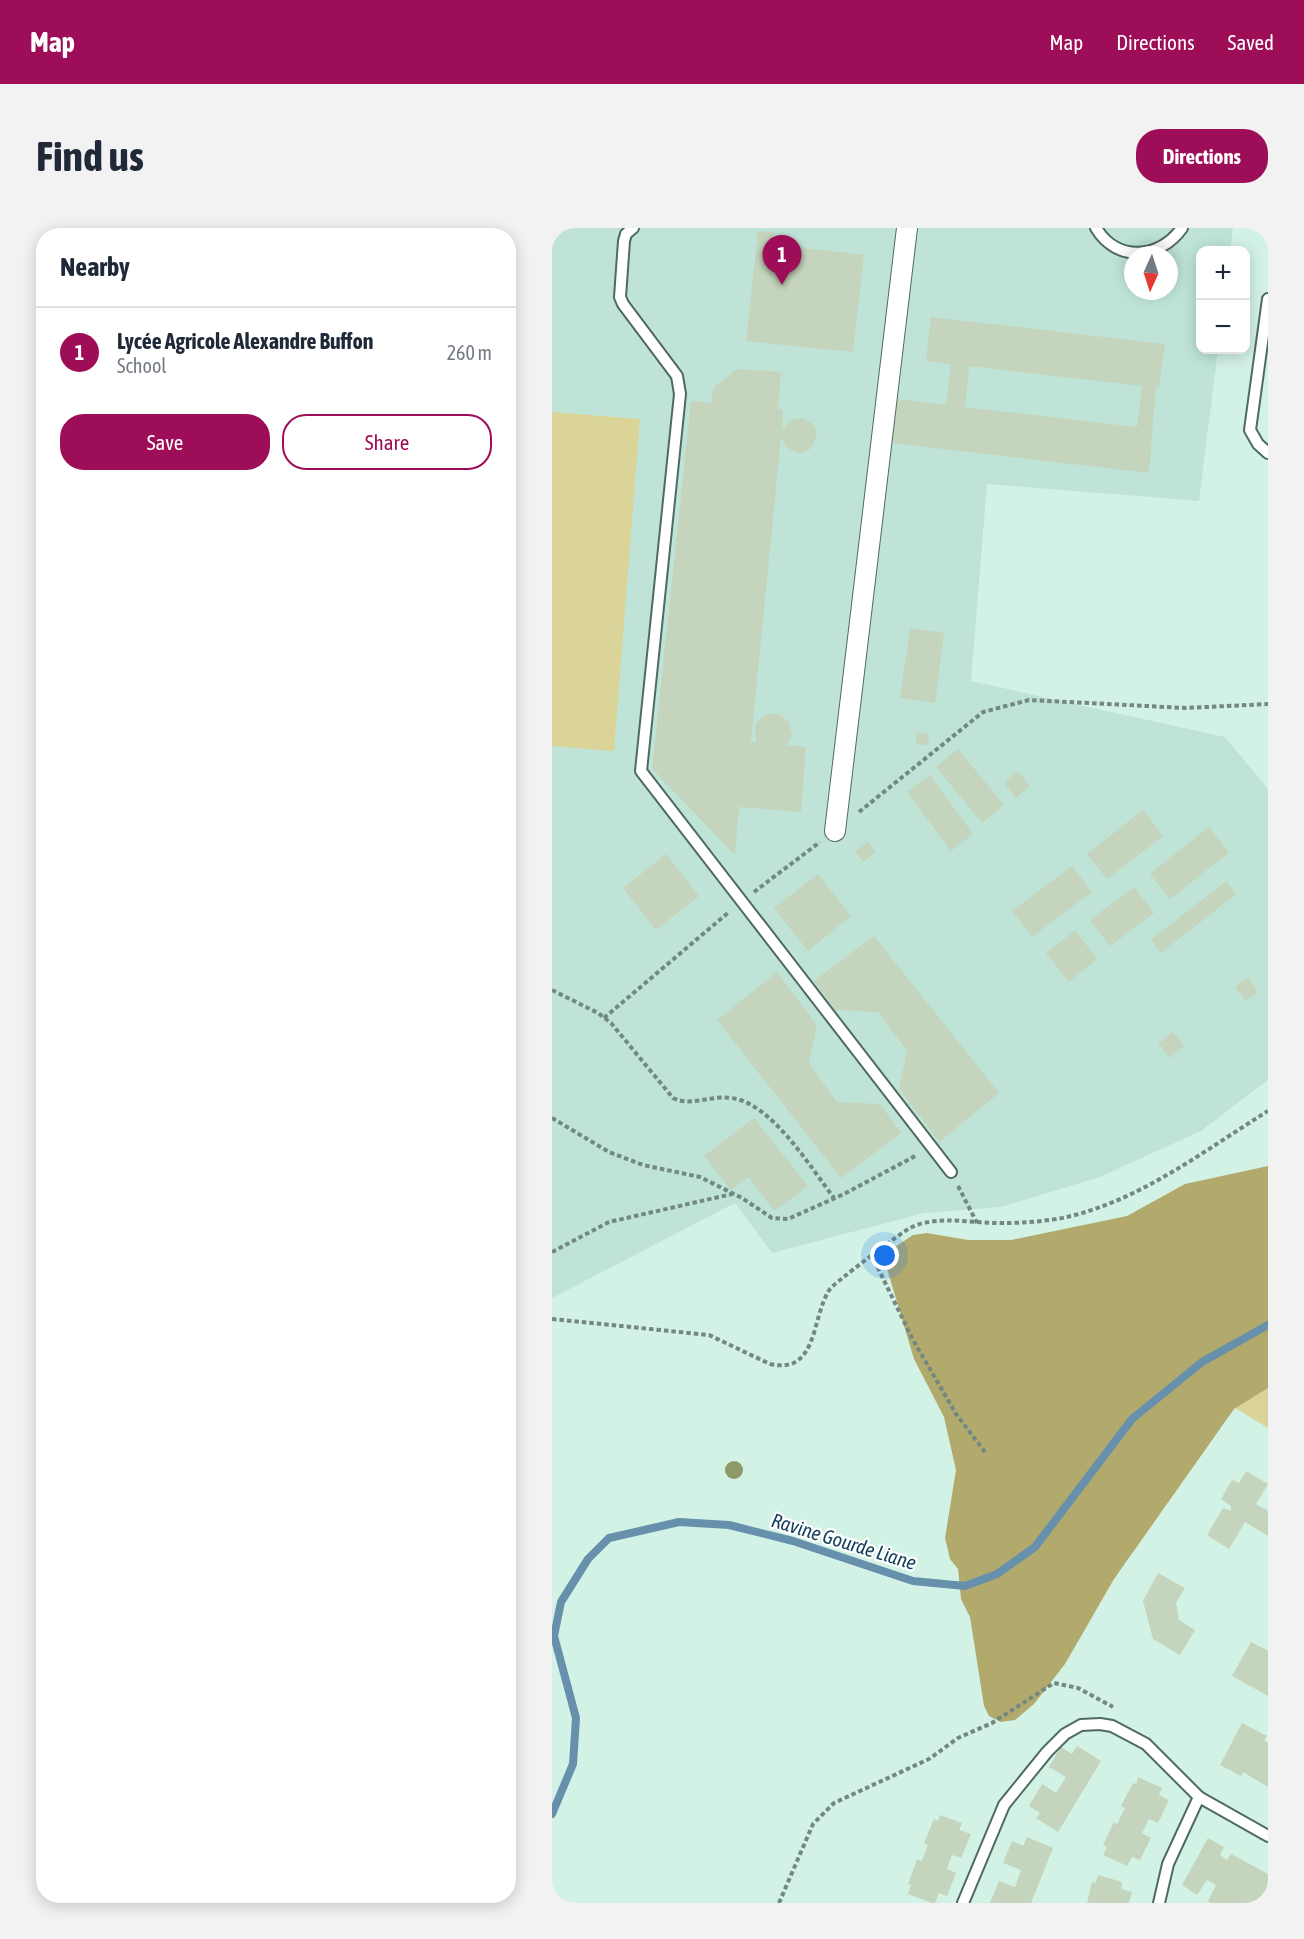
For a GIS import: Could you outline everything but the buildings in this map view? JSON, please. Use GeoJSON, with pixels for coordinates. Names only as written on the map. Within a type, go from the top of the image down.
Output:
{"type":"FeatureCollection","features":[{"type":"Feature","properties":{"kind":"street"},"geometry":{"type":"LineString","coordinates":[[835,831],[907,228]]}},
{"type":"Feature","properties":{"kind":"lane"},"geometry":{"type":"LineString","coordinates":[[633,228],[626,234],[624,242],[620,297],[676,376],[680,394],[640,762],[641,771],[644,779],[743,900],[951,1172]]}},
{"type":"Feature","properties":{"kind":"lane"},"geometry":{"type":"LineString","coordinates":[[1096,228],[1114,247],[1128,253],[1144,254],[1160,249],[1173,240],[1182,228]]}},
{"type":"Feature","properties":{"kind":"lane"},"geometry":{"type":"LineString","coordinates":[[1268,298],[1250,430],[1258,444],[1268,453]]}},
{"type":"Feature","properties":{"kind":"lane"},"geometry":{"type":"LineString","coordinates":[[963,1903],[1004,1805],[1047,1752],[1065,1734],[1081,1725],[1112,1726],[1146,1744],[1199,1797],[1268,1836]]}},
{"type":"Feature","properties":{"kind":"lane"},"geometry":{"type":"LineString","coordinates":[[1159,1903],[1168,1864],[1199,1797]]}},
{"type":"Feature","properties":{"kind":"path"},"geometry":{"type":"LineString","coordinates":[[604,1018],[743,900],[835,831],[983,712],[1029,700],[1186,708],[1268,704]]}},
{"type":"Feature","properties":{"kind":"path"},"geometry":{"type":"LineString","coordinates":[[552,990],[604,1018],[673,1098],[684,1103],[729,1097],[748,1102],[775,1123],[834,1198]]}},
{"type":"Feature","properties":{"kind":"path"},"geometry":{"type":"LineString","coordinates":[[552,1319],[709,1335],[782,1366],[798,1362],[803,1357],[829,1290],[908,1229],[926,1221],[1005,1223],[1067,1217],[1123,1200],[1268,1111]]}},
{"type":"Feature","properties":{"kind":"path"},"geometry":{"type":"LineString","coordinates":[[552,1118],[609,1152],[643,1165],[700,1177],[732,1193],[772,1218],[788,1219],[834,1198],[931,1147]]}},
{"type":"Feature","properties":{"kind":"path"},"geometry":{"type":"LineString","coordinates":[[951,1172],[977,1223]]}},
{"type":"Feature","properties":{"kind":"path"},"geometry":{"type":"LineString","coordinates":[[552,1251],[609,1222],[732,1193]]}},
{"type":"Feature","properties":{"kind":"path"},"geometry":{"type":"LineString","coordinates":[[879,1252],[878,1268],[912,1338],[956,1414],[985,1452]]}},
{"type":"Feature","properties":{"kind":"path"},"geometry":{"type":"LineString","coordinates":[[779,1903],[813,1824],[834,1803],[929,1759],[958,1738],[992,1723],[1054,1683],[1078,1688],[1112,1707],[1119,1714]]}},
{"type":"Feature","properties":{"kind":"shaded area"},"geometry":{"type":"Polygon","coordinates":[[[552,228],[1233,228],[1231,246],[1196,246],[1196,354],[1217,354],[1199,501],[987,484],[971,681],[1225,737],[1268,789],[1268,1080],[1201,1131],[1100,1177],[1001,1207],[924,1213],[772,1253],[735,1203],[552,1298],[552,228]]]}},
{"type":"Feature","properties":{"kind":"shaded area"},"geometry":{"type":"Polygon","coordinates":[[[552,412],[640,419],[614,751],[552,746],[552,412]]]}},
{"type":"Feature","properties":{"kind":"shaded area"},"geometry":{"type":"Polygon","coordinates":[[[1268,1166],[1268,1388],[1234,1409],[1114,1579],[1065,1664],[1034,1704],[1015,1720],[1001,1722],[989,1716],[984,1706],[970,1617],[961,1599],[958,1569],[950,1559],[945,1538],[956,1470],[944,1417],[914,1359],[885,1262],[889,1251],[913,1235],[927,1233],[968,1240],[1011,1240],[1127,1216],[1185,1184],[1268,1166]]]}},
{"type":"Feature","properties":{"kind":"shaded area"},"geometry":{"type":"Polygon","coordinates":[[[1268,1388],[1268,1428],[1235,1408],[1268,1388]]]}},
{"type":"Feature","properties":{"kind":"waterway","name":"Ravine Gourde Liane"},"geometry":{"type":"LineString","coordinates":[[552,1814],[573,1764],[576,1718],[554,1636],[561,1602],[588,1559],[609,1538],[679,1522],[729,1525],[793,1541],[913,1581],[965,1586],[997,1574],[1035,1547],[1132,1419],[1202,1362],[1268,1325]]}},
{"type":"Feature","properties":{"kind":"place","name":"Lycée Agricole Alexandre Buffon"},"geometry":{"type":"Point","coordinates":[782,285]}}]}
